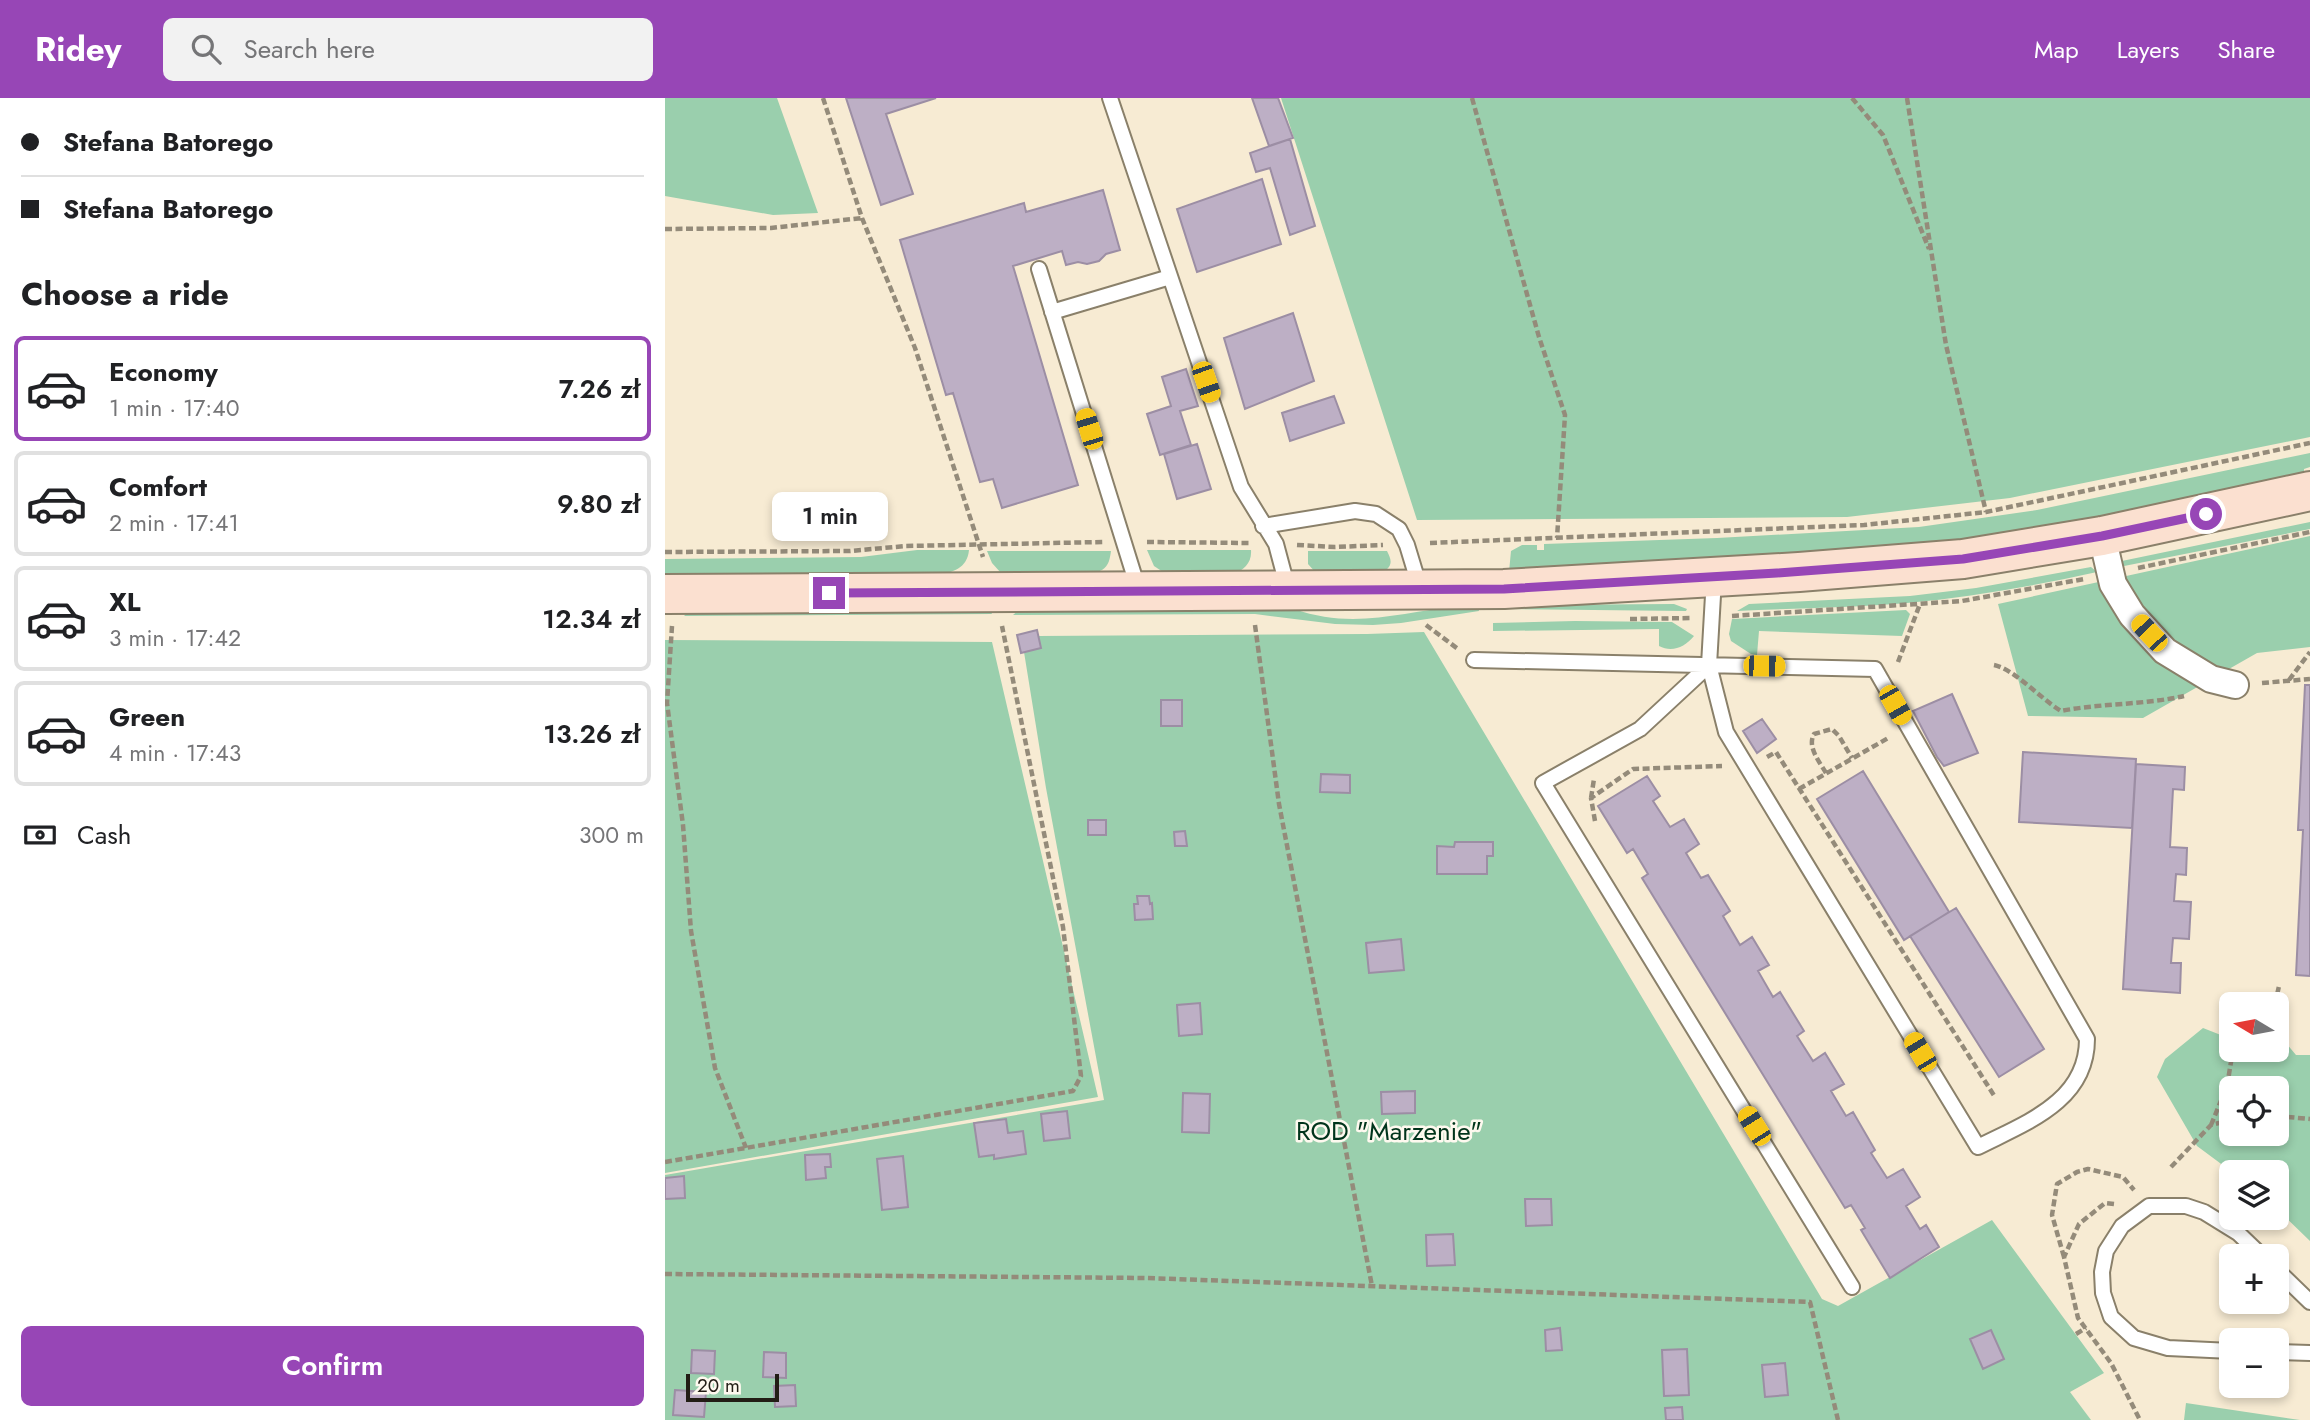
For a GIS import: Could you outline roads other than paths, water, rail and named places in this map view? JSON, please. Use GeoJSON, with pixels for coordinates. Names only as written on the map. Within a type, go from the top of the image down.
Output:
{"type":"FeatureCollection","features":[{"type":"Feature","properties":{"kind":"main road"},"geometry":{"type":"LineString","coordinates":[[669,607],[994,592],[1139,589],[1289,591],[1423,607],[1504,589],[1963,559],[2102,536],[2310,491]]}},
{"type":"Feature","properties":{"kind":"street"},"geometry":{"type":"LineString","coordinates":[[2102,536],[2113,584],[2132,615],[2165,651],[2211,680],[2235,685]]}},
{"type":"Feature","properties":{"kind":"lane"},"geometry":{"type":"LineString","coordinates":[[1110,98],[1241,487],[1276,544],[1289,591]]}},
{"type":"Feature","properties":{"kind":"lane"},"geometry":{"type":"LineString","coordinates":[[1039,270],[1139,589]]}},
{"type":"Feature","properties":{"kind":"lane"},"geometry":{"type":"LineString","coordinates":[[1052,312],[1170,277]]}},
{"type":"Feature","properties":{"kind":"lane"},"geometry":{"type":"LineString","coordinates":[[1263,526],[1355,511],[1376,514],[1399,529],[1407,545],[1423,607]]}},
{"type":"Feature","properties":{"kind":"lane"},"geometry":{"type":"LineString","coordinates":[[1473,660],[1709,664],[1875,669],[2087,1039],[2087,1054],[2082,1069],[2074,1083],[2050,1110],[1978,1147],[1726,732],[1709,664],[1714,577]]}},
{"type":"Feature","properties":{"kind":"lane"},"geometry":{"type":"LineString","coordinates":[[1709,664],[1640,729],[1543,783],[1852,1287]]}},
{"type":"Feature","properties":{"kind":"lane"},"geometry":{"type":"LineString","coordinates":[[2219,1350],[2168,1348],[2134,1338],[2111,1317],[2103,1293],[2102,1272],[2106,1251],[2122,1226],[2149,1206],[2186,1206],[2204,1212],[2238,1233],[2249,1244]]}},
{"type":"Feature","properties":{"kind":"lane"},"geometry":{"type":"LineString","coordinates":[[2289,1282],[2310,1302]]}},
{"type":"Feature","properties":{"kind":"lane"},"geometry":{"type":"LineString","coordinates":[[2289,1352],[2310,1353]]}},
{"type":"Feature","properties":{"kind":"park label","name":"ROD \"Marzenie\""},"geometry":{"type":"Point","coordinates":[1389,1131]}}]}
